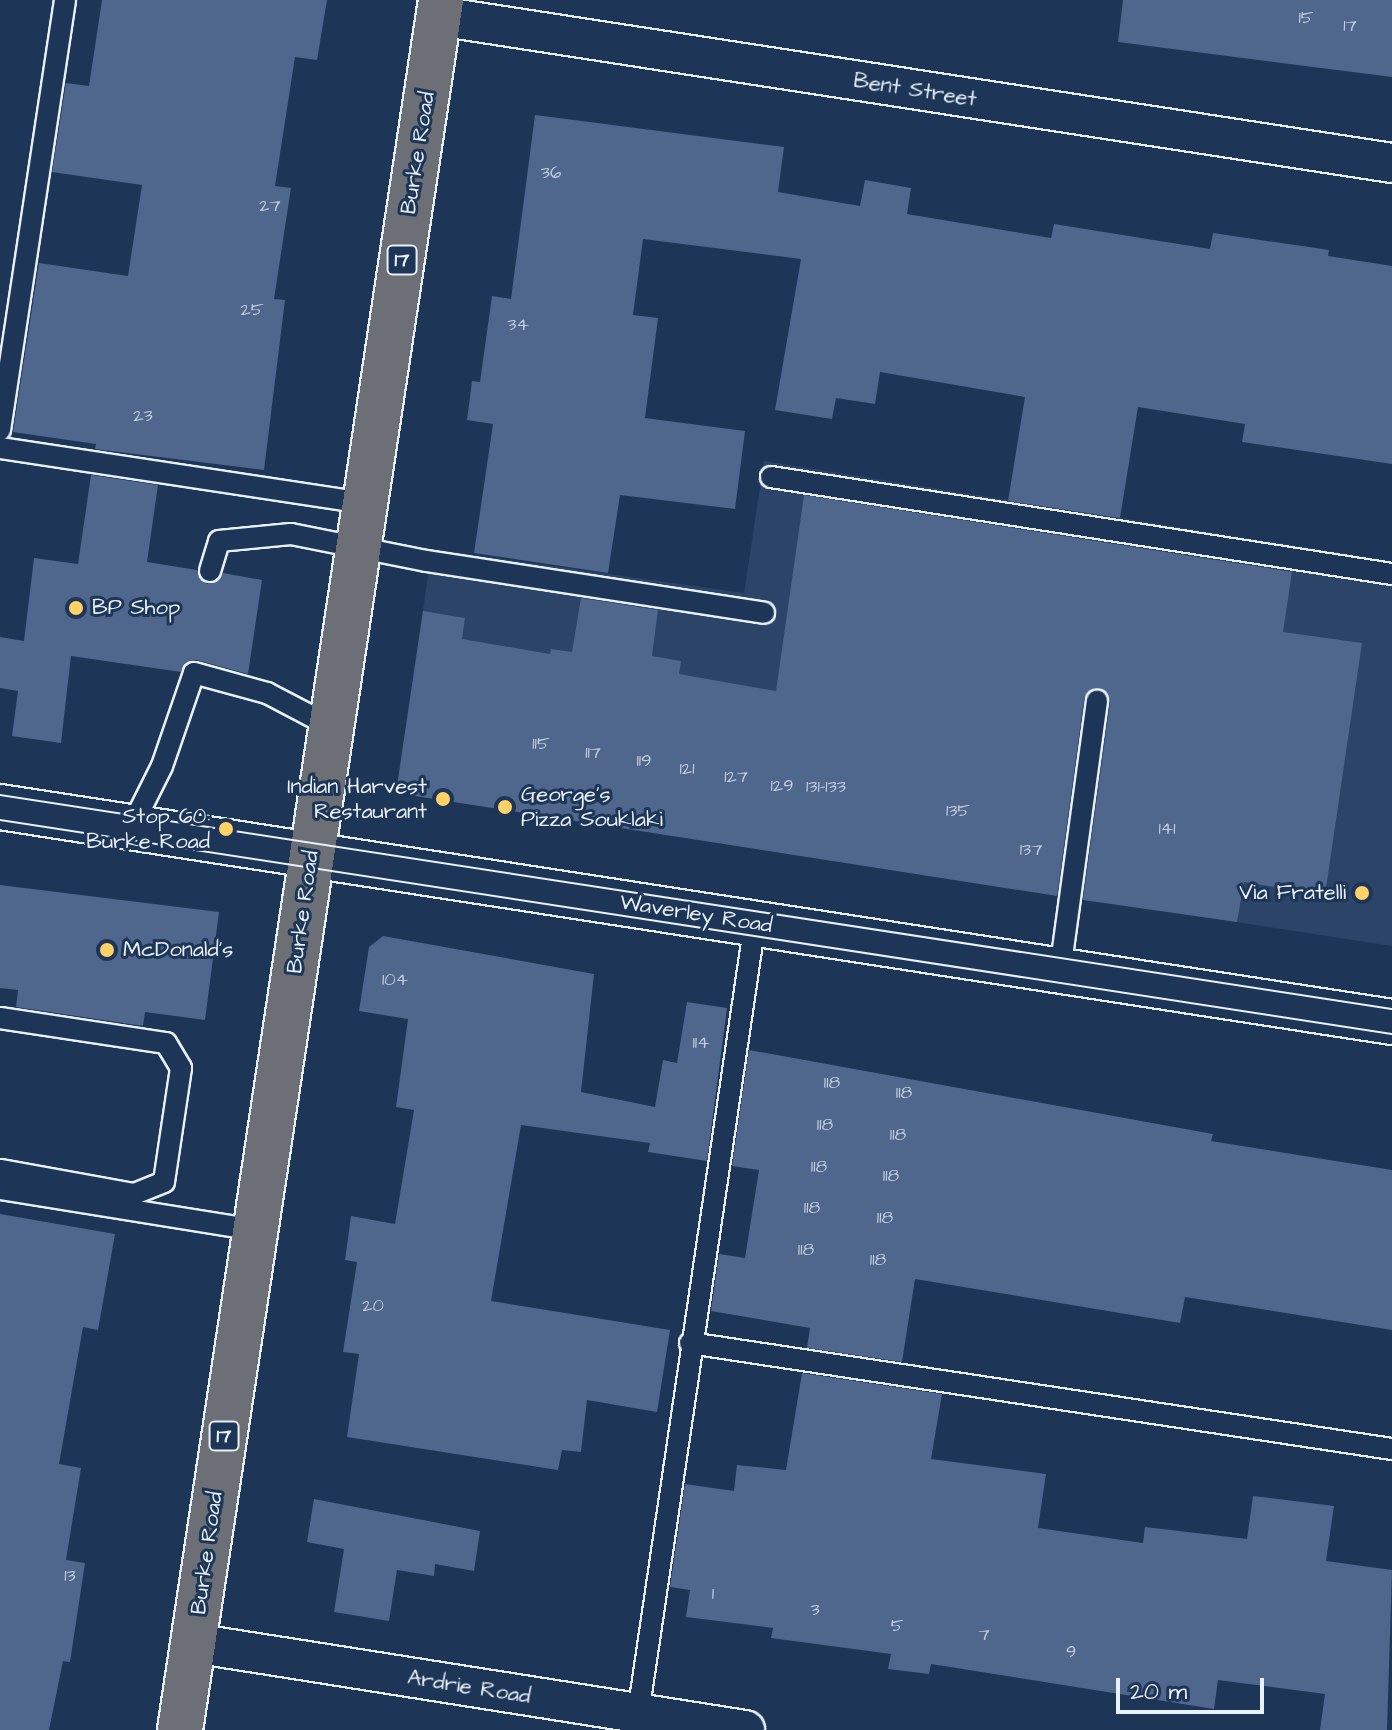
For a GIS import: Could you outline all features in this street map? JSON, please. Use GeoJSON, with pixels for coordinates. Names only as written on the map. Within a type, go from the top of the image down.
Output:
{"type":"FeatureCollection","features":[{"type":"Feature","properties":{"kind":"main road","name":"Burke Road"},"geometry":{"type":"LineString","coordinates":[[180,1730],[439,8]]}},
{"type":"Feature","properties":{"kind":"main road","name":"Waverley Road"},"geometry":{"type":"LineString","coordinates":[[0,807],[1392,1022]]}},
{"type":"Feature","properties":{"kind":"street","name":"Bent Street"},"geometry":{"type":"LineString","coordinates":[[439,8],[1392,163]]}},
{"type":"Feature","properties":{"kind":"street","name":"Ardrie Road"},"geometry":{"type":"LineString","coordinates":[[193,1643],[656,1721],[745,1730]]}},
{"type":"Feature","properties":{"kind":"lane"},"geometry":{"type":"LineString","coordinates":[[0,430],[65,0]]}},
{"type":"Feature","properties":{"kind":"lane"},"geometry":{"type":"LineString","coordinates":[[0,448],[365,503]]}},
{"type":"Feature","properties":{"kind":"lane"},"geometry":{"type":"LineString","coordinates":[[771,477],[1392,574]]}},
{"type":"Feature","properties":{"kind":"lane"},"geometry":{"type":"LineString","coordinates":[[210,571],[219,541],[291,534],[359,549],[764,613]]}},
{"type":"Feature","properties":{"kind":"lane"},"geometry":{"type":"LineString","coordinates":[[131,828],[162,766],[194,673],[267,693],[332,727]]}},
{"type":"Feature","properties":{"kind":"lane"},"geometry":{"type":"LineString","coordinates":[[1060,971],[1097,701]]}},
{"type":"Feature","properties":{"kind":"lane"},"geometry":{"type":"LineString","coordinates":[[656,1721],[690,1343],[755,923]]}},
{"type":"Feature","properties":{"kind":"lane"},"geometry":{"type":"LineString","coordinates":[[0,1018],[166,1043],[181,1068],[164,1182],[134,1194],[0,1170]]}},
{"type":"Feature","properties":{"kind":"lane"},"geometry":{"type":"LineString","coordinates":[[0,1189],[255,1230]]}},
{"type":"Feature","properties":{"kind":"lane"},"geometry":{"type":"LineString","coordinates":[[690,1343],[1392,1449]]}},
{"type":"Feature","properties":{"kind":"shaded area"},"geometry":{"type":"Polygon","coordinates":[[[764,461],[1392,561],[1392,946],[396,793],[432,549],[744,593],[764,461]]]}},
{"type":"Feature","properties":{"kind":"building"},"geometry":{"type":"Polygon","coordinates":[[[102,0],[327,0],[317,60],[295,57],[275,186],[291,188],[274,299],[285,300],[264,470],[95,449],[96,444],[13,432],[39,263],[128,276],[142,185],[52,172],[66,83],[89,86],[102,0]]]}},
{"type":"Feature","properties":{"kind":"building"},"geometry":{"type":"Polygon","coordinates":[[[1123,0],[1392,0],[1392,77],[1118,42],[1123,0]]]}},
{"type":"Feature","properties":{"kind":"building"},"geometry":{"type":"Polygon","coordinates":[[[535,115],[784,147],[778,192],[860,206],[865,180],[911,188],[907,214],[1051,238],[1054,224],[1210,249],[1213,233],[1329,250],[1328,256],[1392,266],[1392,464],[1242,442],[1245,424],[1138,407],[1120,518],[1008,501],[1025,397],[880,372],[875,404],[836,398],[832,419],[775,410],[801,259],[643,239],[633,315],[658,318],[645,418],[745,431],[735,509],[620,495],[608,573],[474,553],[493,424],[467,420],[472,381],[480,382],[492,296],[511,299],[535,115]]]}},
{"type":"Feature","properties":{"kind":"building"},"geometry":{"type":"Polygon","coordinates":[[[91,475],[158,485],[147,562],[197,570],[207,584],[223,573],[262,580],[248,674],[197,660],[186,663],[181,672],[71,656],[61,743],[12,736],[18,691],[0,688],[0,637],[24,641],[34,558],[78,564],[91,475]]]}},
{"type":"Feature","properties":{"kind":"building"},"geometry":{"type":"Polygon","coordinates":[[[804,495],[1292,572],[1283,632],[1362,643],[1325,895],[1244,882],[1237,922],[1083,900],[1110,703],[1098,688],[1084,699],[1057,896],[396,793],[423,611],[465,618],[462,639],[550,654],[551,649],[572,652],[581,598],[658,610],[652,656],[681,661],[679,674],[776,691],[804,495]]]}},
{"type":"Feature","properties":{"kind":"building","name":"McDonald's"},"geometry":{"type":"Polygon","coordinates":[[[0,885],[219,912],[205,1020],[145,1012],[143,1026],[16,1007],[18,990],[0,988],[0,885]]]}},
{"type":"Feature","properties":{"kind":"building"},"geometry":{"type":"Polygon","coordinates":[[[383,936],[594,974],[581,1092],[655,1107],[663,1060],[677,1063],[687,1002],[727,1008],[707,1161],[648,1152],[650,1143],[521,1125],[491,1301],[670,1330],[657,1412],[587,1400],[581,1452],[562,1450],[558,1470],[347,1437],[359,1354],[343,1352],[357,1262],[345,1260],[351,1216],[395,1224],[414,1110],[396,1107],[408,1019],[359,1011],[369,947],[383,936]]]}},
{"type":"Feature","properties":{"kind":"building"},"geometry":{"type":"Polygon","coordinates":[[[749,1050],[1213,1134],[1211,1141],[1392,1170],[1392,1330],[1185,1297],[1180,1323],[915,1279],[902,1362],[807,1348],[810,1328],[711,1311],[719,1254],[745,1258],[759,1170],[732,1166],[749,1050]]]}},
{"type":"Feature","properties":{"kind":"building"},"geometry":{"type":"Polygon","coordinates":[[[0,1214],[115,1234],[98,1330],[83,1327],[59,1464],[81,1468],[66,1560],[85,1563],[70,1662],[63,1661],[49,1730],[0,1730],[0,1214]]]}},
{"type":"Feature","properties":{"kind":"building"},"geometry":{"type":"Polygon","coordinates":[[[802,1373],[942,1394],[931,1459],[1046,1474],[1038,1528],[1143,1543],[1145,1527],[1247,1539],[1253,1496],[1334,1506],[1326,1561],[1392,1570],[1387,1730],[1320,1730],[1325,1694],[1218,1680],[1214,1709],[931,1664],[929,1674],[888,1669],[891,1654],[771,1638],[773,1628],[686,1617],[690,1590],[670,1587],[685,1484],[734,1491],[737,1465],[786,1470],[802,1373]]]}},
{"type":"Feature","properties":{"kind":"building"},"geometry":{"type":"Polygon","coordinates":[[[314,1499],[480,1531],[474,1571],[435,1564],[434,1576],[397,1570],[389,1621],[334,1612],[344,1549],[307,1542],[314,1499]]]}},
{"type":"Feature","properties":{"kind":"tram line"},"geometry":{"type":"LineString","coordinates":[[0,795],[1392,1009]]}},
{"type":"Feature","properties":{"kind":"tram line"},"geometry":{"type":"LineString","coordinates":[[0,820],[1392,1034]]}},
{"type":"Feature","properties":{"kind":"place","name":"BP Shop"},"geometry":{"type":"Point","coordinates":[76,608]}},
{"type":"Feature","properties":{"kind":"place","name":"Indian Harvest Restaurant"},"geometry":{"type":"Point","coordinates":[443,799]}},
{"type":"Feature","properties":{"kind":"place","name":"George's Pizza Souklaki"},"geometry":{"type":"Point","coordinates":[505,807]}},
{"type":"Feature","properties":{"kind":"place","name":"Stop 60: Burke Road"},"geometry":{"type":"Point","coordinates":[226,829]}},
{"type":"Feature","properties":{"kind":"place","name":"Via Fratelli"},"geometry":{"type":"Point","coordinates":[1362,893]}},
{"type":"Feature","properties":{"kind":"place","name":"McDonald's"},"geometry":{"type":"Point","coordinates":[107,950]}}]}
